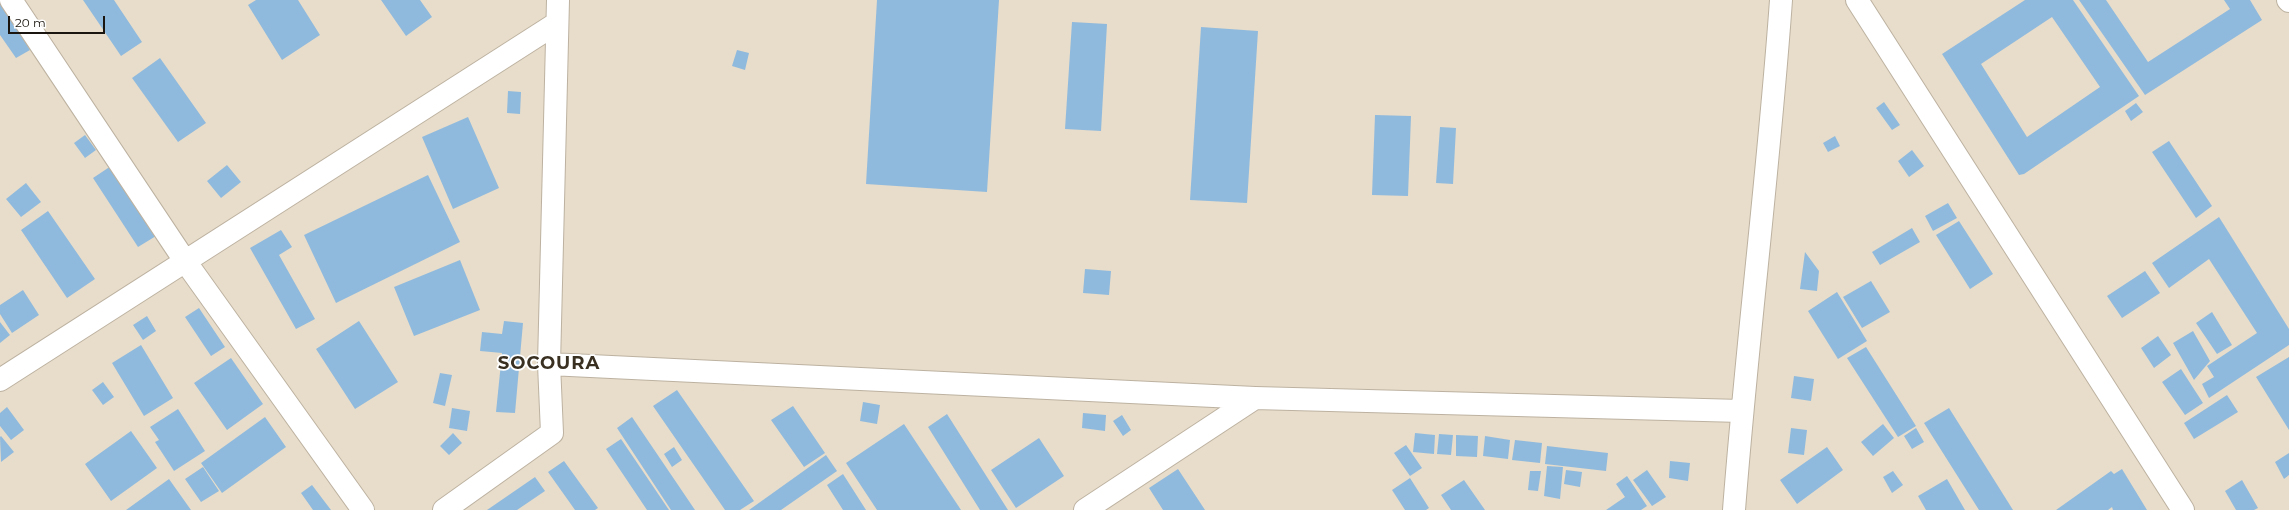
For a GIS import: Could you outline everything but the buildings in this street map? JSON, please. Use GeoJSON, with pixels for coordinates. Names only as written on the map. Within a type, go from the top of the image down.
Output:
{"type":"FeatureCollection","features":[{"type":"Feature","properties":{"kind":"street"},"geometry":{"type":"LineString","coordinates":[[11,0],[185,261],[363,510]]}},
{"type":"Feature","properties":{"kind":"street"},"geometry":{"type":"LineString","coordinates":[[444,510],[552,433],[549,364],[558,0]]}},
{"type":"Feature","properties":{"kind":"street"},"geometry":{"type":"LineString","coordinates":[[1734,510],[1742,411],[1775,91],[1781,0]]}},
{"type":"Feature","properties":{"kind":"street"},"geometry":{"type":"LineString","coordinates":[[1857,0],[2183,510]]}},
{"type":"Feature","properties":{"kind":"street"},"geometry":{"type":"LineString","coordinates":[[0,380],[557,23]]}},
{"type":"Feature","properties":{"kind":"street"},"geometry":{"type":"LineString","coordinates":[[549,364],[1255,398],[1742,411]]}},
{"type":"Feature","properties":{"kind":"street"},"geometry":{"type":"LineString","coordinates":[[1085,510],[1255,398]]}},
{"type":"Feature","properties":{"kind":"district","name":"SOCOURA"},"geometry":{"type":"Point","coordinates":[549,364]}}]}
